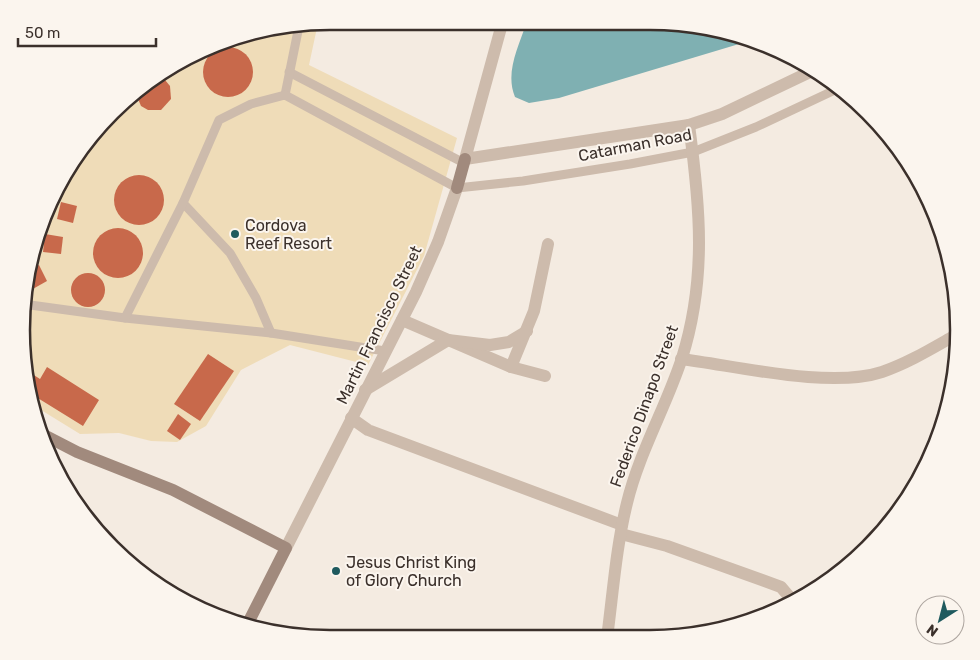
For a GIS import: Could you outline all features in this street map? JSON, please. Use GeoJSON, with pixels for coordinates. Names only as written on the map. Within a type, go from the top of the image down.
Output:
{"type":"FeatureCollection","features":[{"type":"Feature","properties":{"kind":"street","name":"Martin Francisco Street"},"geometry":{"type":"LineString","coordinates":[[250,619],[427,267],[457,188],[500,30]]}},
{"type":"Feature","properties":{"kind":"street","name":"Catarman Road"},"geometry":{"type":"LineString","coordinates":[[464,161],[689,125],[722,114],[806,74]]}},
{"type":"Feature","properties":{"kind":"street","name":"Federico Dinapo Street"},"geometry":{"type":"LineString","coordinates":[[608,630],[621,529],[633,480],[682,359],[690,328],[700,259],[698,192],[689,125]]}},
{"type":"Feature","properties":{"kind":"street"},"geometry":{"type":"LineString","coordinates":[[511,367],[527,331],[541,285],[548,244]]}},
{"type":"Feature","properties":{"kind":"street"},"geometry":{"type":"LineString","coordinates":[[402,320],[511,367],[545,376]]}},
{"type":"Feature","properties":{"kind":"street"},"geometry":{"type":"LineString","coordinates":[[365,390],[448,340],[490,345],[509,342],[527,331]]}},
{"type":"Feature","properties":{"kind":"street"},"geometry":{"type":"LineString","coordinates":[[682,359],[796,376],[855,377],[881,372],[918,356],[950,338]]}},
{"type":"Feature","properties":{"kind":"street"},"geometry":{"type":"LineString","coordinates":[[352,418],[368,430],[621,529],[781,587],[789,596]]}},
{"type":"Feature","properties":{"kind":"street"},"geometry":{"type":"LineString","coordinates":[[51,438],[77,452],[173,490],[286,548]]}},
{"type":"Feature","properties":{"kind":"lane"},"geometry":{"type":"LineString","coordinates":[[285,95],[298,32]]}},
{"type":"Feature","properties":{"kind":"lane"},"geometry":{"type":"LineString","coordinates":[[290,72],[464,161]]}},
{"type":"Feature","properties":{"kind":"lane","name":"Catarman Road"},"geometry":{"type":"LineString","coordinates":[[457,188],[644,162],[692,152],[756,127],[832,91]]}},
{"type":"Feature","properties":{"kind":"lane"},"geometry":{"type":"LineString","coordinates":[[126,318],[183,203],[220,120],[251,104],[285,95],[457,188]]}},
{"type":"Feature","properties":{"kind":"lane"},"geometry":{"type":"LineString","coordinates":[[183,203],[230,253],[256,298],[271,333]]}},
{"type":"Feature","properties":{"kind":"lane"},"geometry":{"type":"LineString","coordinates":[[32,305],[126,318],[271,333],[385,351]]}},
{"type":"Feature","properties":{"kind":"sand","name":"Cordova Reef Resort"},"geometry":{"type":"Polygon","coordinates":[[[316,31],[309,65],[457,138],[424,256],[368,365],[290,345],[241,370],[206,426],[177,442],[151,441],[119,433],[80,434],[40,408],[33,369],[30,330],[36,271],[40,252],[53,215],[70,180],[104,132],[147,92],[197,61],[234,46],[271,36],[316,31]]]}},
{"type":"Feature","properties":{"kind":"water"},"geometry":{"type":"Polygon","coordinates":[[[524,30],[670,31],[709,36],[740,44],[559,98],[529,103],[515,97],[512,88],[511,79],[516,51],[524,30]]]}},
{"type":"Feature","properties":{"kind":"building"},"geometry":{"type":"Polygon","coordinates":[[[231,47],[238,48],[246,54],[253,67],[252,82],[238,96],[218,96],[204,82],[203,67],[209,56],[231,47]]]}},
{"type":"Feature","properties":{"kind":"building"},"geometry":{"type":"Polygon","coordinates":[[[165,80],[170,86],[171,99],[161,110],[148,110],[141,106],[138,99],[165,80]]]}},
{"type":"Feature","properties":{"kind":"building"},"geometry":{"type":"Polygon","coordinates":[[[139,175],[148,177],[159,186],[164,200],[162,209],[153,220],[139,225],[130,223],[119,214],[114,200],[116,191],[125,180],[139,175]]]}},
{"type":"Feature","properties":{"kind":"building"},"geometry":{"type":"Polygon","coordinates":[[[61,202],[77,206],[73,223],[57,219],[61,202]]]}},
{"type":"Feature","properties":{"kind":"building"},"geometry":{"type":"Polygon","coordinates":[[[118,228],[128,230],[136,235],[141,243],[143,253],[141,263],[136,271],[128,276],[118,278],[108,276],[100,271],[95,263],[93,253],[95,243],[100,235],[108,230],[118,228]]]}},
{"type":"Feature","properties":{"kind":"building"},"geometry":{"type":"Polygon","coordinates":[[[46,234],[63,237],[61,254],[43,252],[46,234]]]}},
{"type":"Feature","properties":{"kind":"building"},"geometry":{"type":"Polygon","coordinates":[[[39,265],[47,281],[33,289],[36,271],[39,265]]]}},
{"type":"Feature","properties":{"kind":"building"},"geometry":{"type":"Polygon","coordinates":[[[88,273],[95,274],[100,278],[104,283],[104,297],[100,302],[95,306],[88,307],[81,306],[76,302],[72,297],[71,290],[72,283],[76,278],[81,274],[88,273]]]}},
{"type":"Feature","properties":{"kind":"building"},"geometry":{"type":"Polygon","coordinates":[[[208,354],[234,371],[200,421],[174,404],[208,354]]]}},
{"type":"Feature","properties":{"kind":"building"},"geometry":{"type":"Polygon","coordinates":[[[47,367],[99,400],[83,426],[38,398],[34,375],[40,379],[47,367]]]}},
{"type":"Feature","properties":{"kind":"building"},"geometry":{"type":"Polygon","coordinates":[[[178,414],[191,424],[180,440],[167,431],[178,414]]]}},
{"type":"Feature","properties":{"kind":"place","name":"Cordova Reef Resort"},"geometry":{"type":"Point","coordinates":[235,234]}},
{"type":"Feature","properties":{"kind":"place","name":"Jesus Christ King of Glory Church"},"geometry":{"type":"Point","coordinates":[336,571]}}]}
